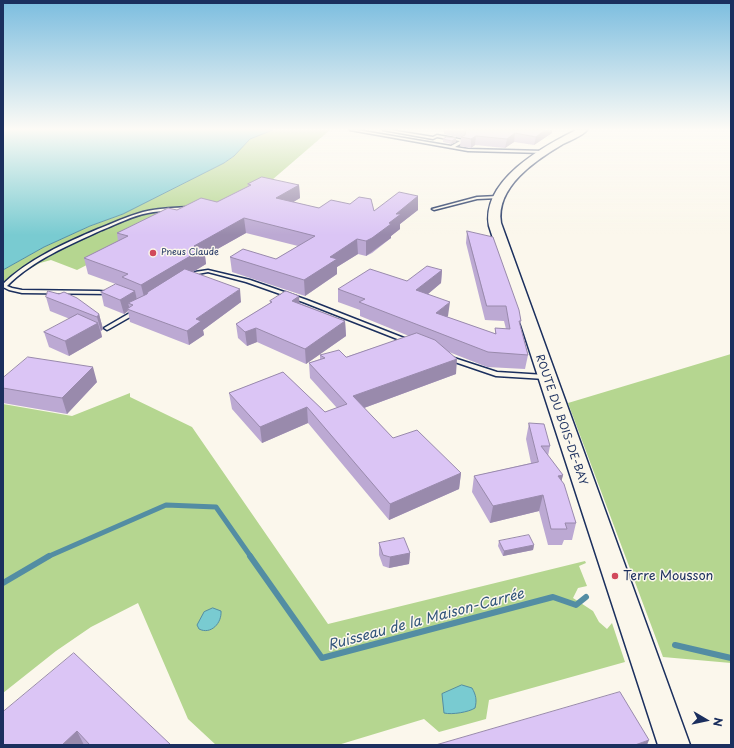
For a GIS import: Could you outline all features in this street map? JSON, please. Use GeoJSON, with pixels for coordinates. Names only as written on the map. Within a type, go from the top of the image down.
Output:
{"type":"FeatureCollection","features":[{"type":"Feature","properties":{"kind":"main road","name":"ROUTE DU BOIS-DE-BAY"},"geometry":{"type":"LineString","coordinates":[[528,165],[512,178],[498,197],[494,216],[496,232],[674,745]]}},
{"type":"Feature","properties":{"kind":"lane"},"geometry":{"type":"LineString","coordinates":[[434,210],[477,198],[498,197]]}},
{"type":"Feature","properties":{"kind":"lane"},"geometry":{"type":"LineString","coordinates":[[117,294],[88,291],[15,291],[4,286],[12,277],[70,243],[134,216],[151,211],[198,207]]}},
{"type":"Feature","properties":{"kind":"lane"},"geometry":{"type":"LineString","coordinates":[[184,281],[197,273],[213,271],[272,288],[414,344]]}},
{"type":"Feature","properties":{"kind":"lane"},"geometry":{"type":"LineString","coordinates":[[107,328],[140,308]]}},
{"type":"Feature","properties":{"kind":"lane"},"geometry":{"type":"LineString","coordinates":[[443,356],[496,374],[546,377]]}},
{"type":"Feature","properties":{"kind":"green space"},"geometry":{"type":"Polygon","coordinates":[[[220,165],[290,165],[272,180],[170,222],[77,270],[51,260],[40,263],[3,284],[3,270],[44,247],[90,226],[123,214],[220,165]]]}},
{"type":"Feature","properties":{"kind":"green space"},"geometry":{"type":"Polygon","coordinates":[[[731,354],[731,663],[663,657],[568,403],[731,354]]]}},
{"type":"Feature","properties":{"kind":"green space"},"geometry":{"type":"Polygon","coordinates":[[[130,393],[130,397],[192,427],[328,624],[585,561],[586,563],[579,566],[587,586],[578,588],[573,598],[593,611],[599,622],[607,629],[612,623],[625,662],[489,700],[486,719],[439,732],[424,719],[338,745],[216,745],[188,719],[138,603],[91,627],[56,651],[3,693],[3,404],[72,416],[130,393]]]}},
{"type":"Feature","properties":{"kind":"water"},"geometry":{"type":"Polygon","coordinates":[[[3,165],[220,165],[123,214],[90,226],[44,247],[3,270],[3,165]]]}},
{"type":"Feature","properties":{"kind":"water"},"geometry":{"type":"Polygon","coordinates":[[[213,608],[221,611],[218,624],[208,630],[199,629],[197,625],[204,612],[213,608]]]}},
{"type":"Feature","properties":{"kind":"water"},"geometry":{"type":"Polygon","coordinates":[[[462,685],[472,688],[476,698],[475,708],[460,713],[444,713],[442,694],[462,685]]]}},
{"type":"Feature","properties":{"kind":"building"},"geometry":{"type":"Polygon","coordinates":[[[262,177],[299,185],[276,198],[319,208],[331,200],[350,204],[359,197],[371,199],[374,211],[399,192],[418,196],[396,214],[401,214],[389,223],[391,224],[372,238],[366,241],[357,239],[330,257],[337,259],[304,280],[230,257],[243,249],[276,259],[315,236],[244,218],[194,246],[204,248],[141,285],[122,277],[128,274],[84,258],[128,236],[117,233],[168,208],[177,210],[201,198],[217,202],[251,185],[248,184],[262,177]]]}},
{"type":"Feature","properties":{"kind":"building"},"geometry":{"type":"Polygon","coordinates":[[[467,231],[493,237],[519,310],[521,321],[519,321],[528,355],[488,352],[359,302],[365,299],[338,289],[370,269],[407,281],[427,266],[442,270],[416,290],[450,302],[436,313],[496,334],[495,328],[510,329],[506,306],[487,306],[467,231]]]}},
{"type":"Feature","properties":{"kind":"building"},"geometry":{"type":"Polygon","coordinates":[[[185,269],[240,289],[196,319],[201,321],[187,331],[127,309],[133,305],[128,303],[147,294],[185,269]]]}},
{"type":"Feature","properties":{"kind":"building"},"geometry":{"type":"Polygon","coordinates":[[[116,284],[135,291],[120,300],[101,292],[116,284]]]}},
{"type":"Feature","properties":{"kind":"building"},"geometry":{"type":"Polygon","coordinates":[[[48,291],[59,294],[64,292],[77,298],[99,314],[97,317],[46,297],[48,291]]]}},
{"type":"Feature","properties":{"kind":"building"},"geometry":{"type":"Polygon","coordinates":[[[286,291],[299,296],[292,301],[345,321],[305,349],[256,328],[245,332],[236,324],[272,302],[270,301],[286,291]]]}},
{"type":"Feature","properties":{"kind":"building"},"geometry":{"type":"Polygon","coordinates":[[[78,314],[98,323],[65,341],[44,332],[78,314]]]}},
{"type":"Feature","properties":{"kind":"building"},"geometry":{"type":"Polygon","coordinates":[[[417,333],[435,340],[457,359],[353,396],[393,438],[417,430],[461,473],[390,504],[307,407],[260,427],[229,393],[283,372],[325,412],[347,404],[309,363],[325,358],[320,355],[339,350],[346,357],[417,333]]]}},
{"type":"Feature","properties":{"kind":"building"},"geometry":{"type":"Polygon","coordinates":[[[28,357],[93,367],[62,398],[3,388],[3,378],[28,357]]]}},
{"type":"Feature","properties":{"kind":"building"},"geometry":{"type":"Polygon","coordinates":[[[529,423],[544,424],[550,446],[541,446],[563,475],[558,476],[564,484],[576,523],[565,523],[567,529],[551,529],[543,495],[493,506],[474,476],[538,462],[529,423]]]}},
{"type":"Feature","properties":{"kind":"building"},"geometry":{"type":"Polygon","coordinates":[[[529,535],[534,545],[504,551],[499,541],[529,535]]]}},
{"type":"Feature","properties":{"kind":"building"},"geometry":{"type":"Polygon","coordinates":[[[404,538],[410,553],[390,557],[383,555],[379,543],[404,538]]]}},
{"type":"Feature","properties":{"kind":"building"},"geometry":{"type":"Polygon","coordinates":[[[74,653],[171,745],[90,745],[77,731],[62,745],[3,745],[3,712],[74,653]]]}},
{"type":"Feature","properties":{"kind":"building"},"geometry":{"type":"Polygon","coordinates":[[[620,692],[649,740],[635,745],[436,745],[620,692]]]}},
{"type":"Feature","properties":{"kind":"waterway","name":"Ruisseau de la Maison-Carrée"},"geometry":{"type":"LineString","coordinates":[[48,556],[166,505],[216,507],[251,557]]}},
{"type":"Feature","properties":{"kind":"waterway","name":"Ruisseau de la Maison-Carrée"},"geometry":{"type":"LineString","coordinates":[[3,583],[48,556]]}},
{"type":"Feature","properties":{"kind":"waterway","name":"Ruisseau de la Maison-Carrée"},"geometry":{"type":"LineString","coordinates":[[250,556],[322,658],[553,597],[576,605],[586,597]]}},
{"type":"Feature","properties":{"kind":"waterway","name":"Ruisseau de la Maison-Carrée"},"geometry":{"type":"LineString","coordinates":[[675,645],[731,658]]}},
{"type":"Feature","properties":{"kind":"place","name":"Pneus Claude"},"geometry":{"type":"Point","coordinates":[153,253]}},
{"type":"Feature","properties":{"kind":"place","name":"Terre Mousson"},"geometry":{"type":"Point","coordinates":[615,576]}}]}
